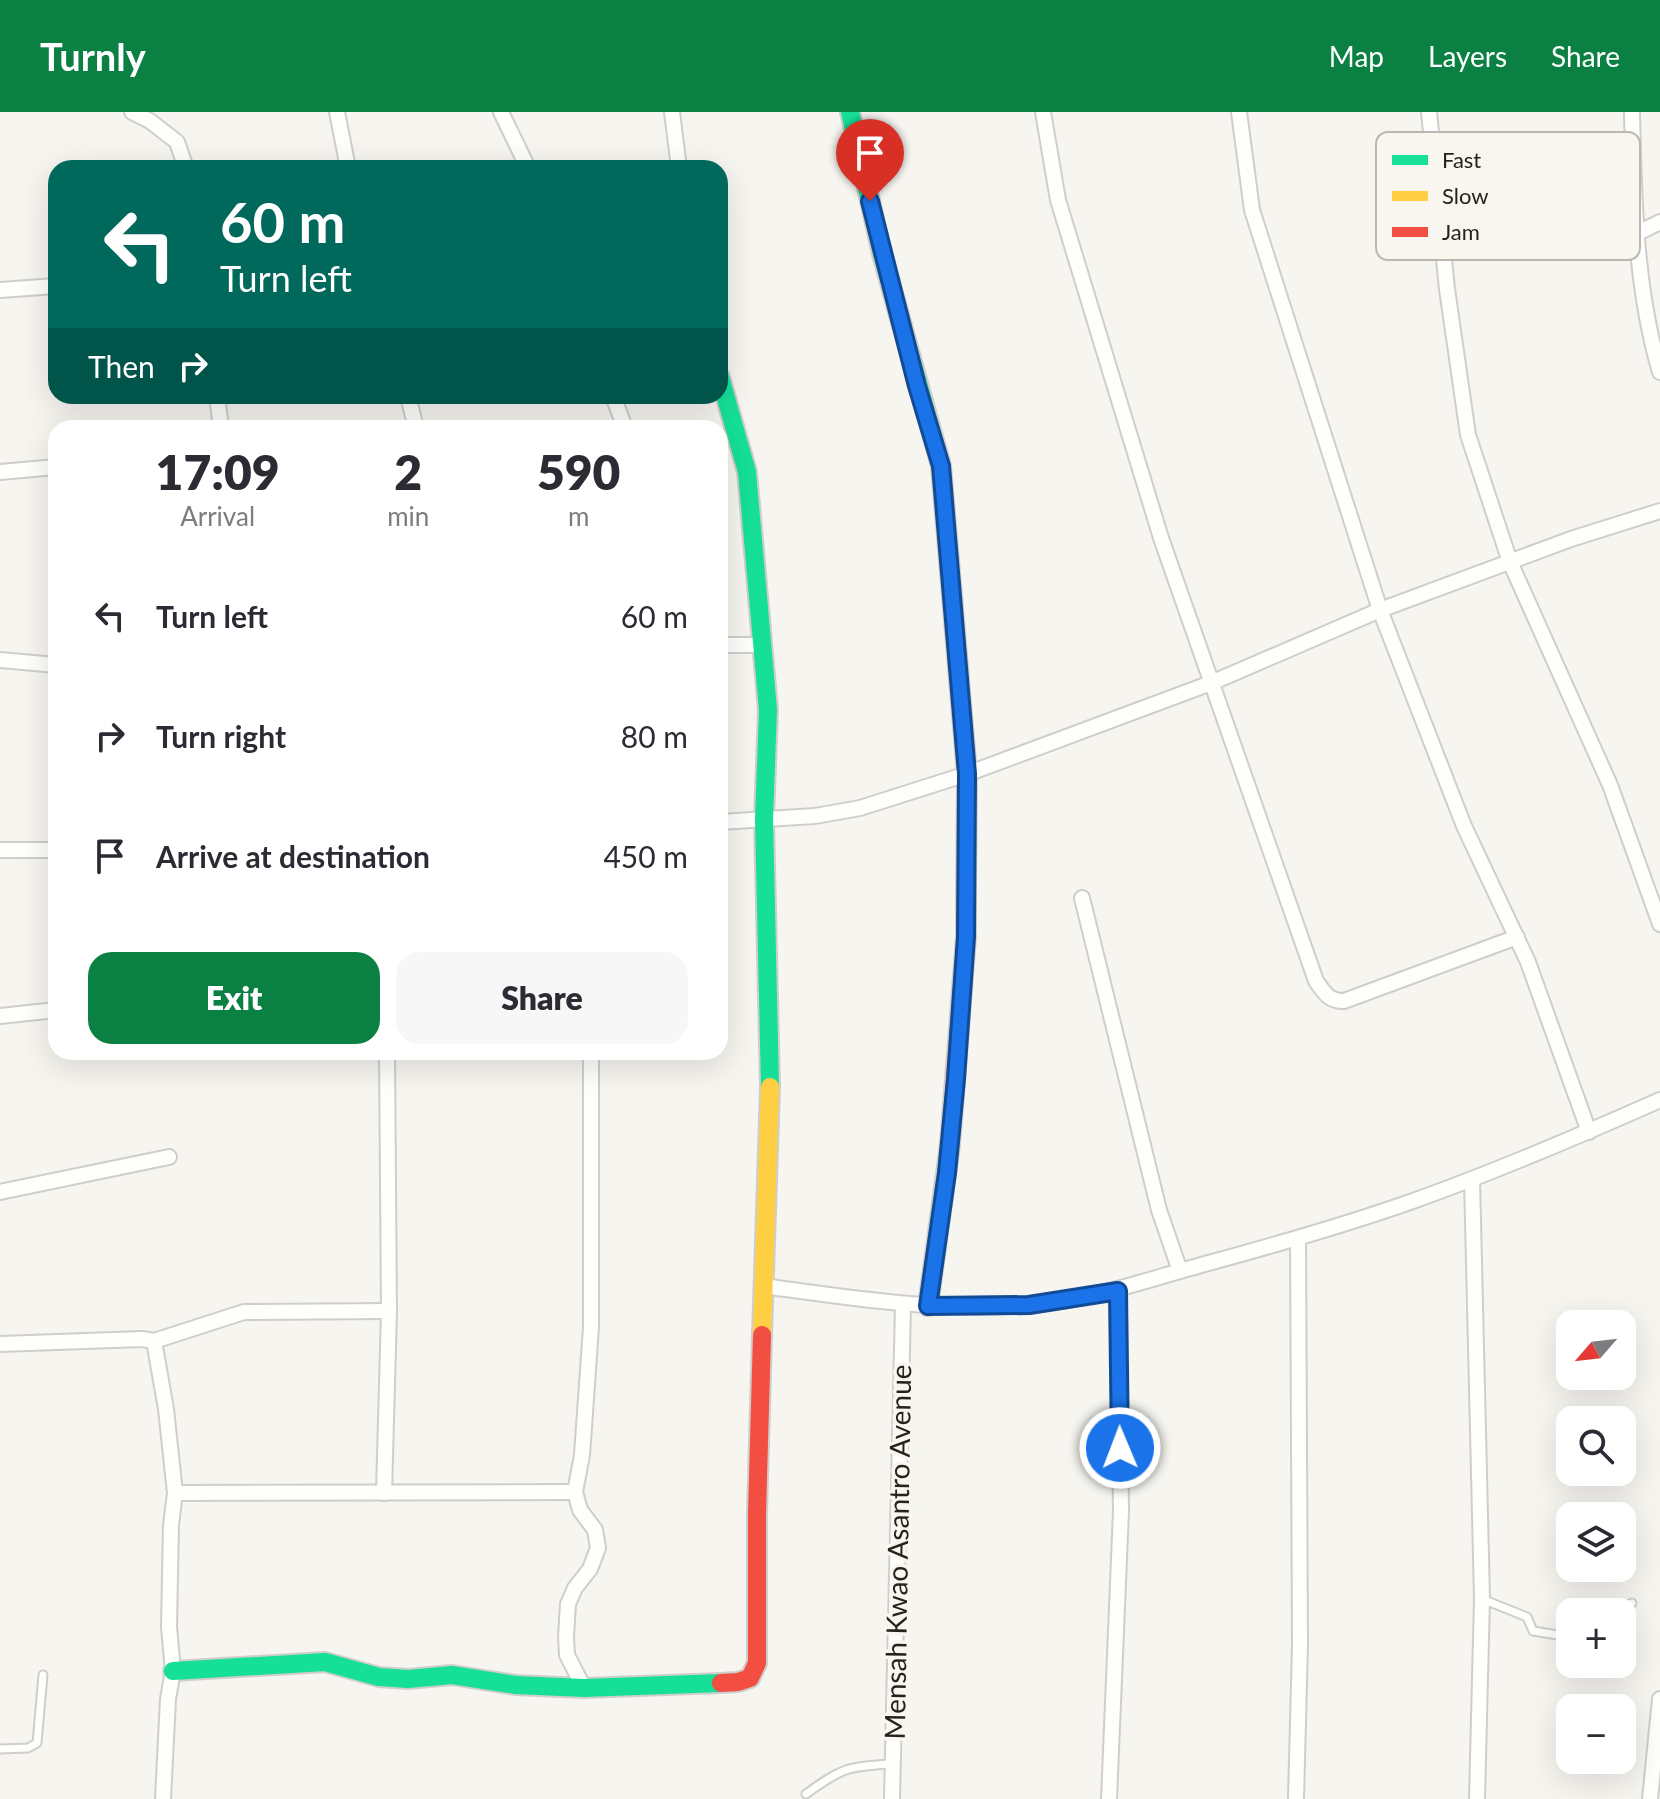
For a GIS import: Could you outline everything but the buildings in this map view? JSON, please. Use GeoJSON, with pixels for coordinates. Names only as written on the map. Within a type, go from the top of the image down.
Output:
{"type":"FeatureCollection","features":[{"type":"Feature","properties":{"kind":"street"},"geometry":{"type":"LineString","coordinates":[[132,112],[150,121],[177,142],[183,160]]}},
{"type":"Feature","properties":{"kind":"street"},"geometry":{"type":"LineString","coordinates":[[337,112],[346,160]]}},
{"type":"Feature","properties":{"kind":"street"},"geometry":{"type":"LineString","coordinates":[[501,112],[524,160]]}},
{"type":"Feature","properties":{"kind":"street"},"geometry":{"type":"LineString","coordinates":[[672,112],[678,160]]}},
{"type":"Feature","properties":{"kind":"street"},"geometry":{"type":"LineString","coordinates":[[850,112],[882,254],[941,466],[967,774],[966,937],[956,1079],[947,1173],[928,1306]]}},
{"type":"Feature","properties":{"kind":"street"},"geometry":{"type":"LineString","coordinates":[[1043,112],[1058,200],[1161,538],[1316,981],[1333,1001],[1344,1001],[1517,937]]}},
{"type":"Feature","properties":{"kind":"street"},"geometry":{"type":"LineString","coordinates":[[1239,112],[1252,210],[1380,610],[1464,826],[1528,962],[1589,1132]]}},
{"type":"Feature","properties":{"kind":"street"},"geometry":{"type":"LineString","coordinates":[[1429,112],[1431,132]]}},
{"type":"Feature","properties":{"kind":"street"},"geometry":{"type":"LineString","coordinates":[[1632,112],[1633,132]]}},
{"type":"Feature","properties":{"kind":"street"},"geometry":{"type":"LineString","coordinates":[[1640,232],[1660,222]]}},
{"type":"Feature","properties":{"kind":"street"},"geometry":{"type":"LineString","coordinates":[[1640,255],[1660,372]]}},
{"type":"Feature","properties":{"kind":"street"},"geometry":{"type":"LineString","coordinates":[[1444,260],[1468,435],[1510,562],[1610,785],[1660,924]]}},
{"type":"Feature","properties":{"kind":"street"},"geometry":{"type":"LineString","coordinates":[[0,290],[48,287]]}},
{"type":"Feature","properties":{"kind":"street"},"geometry":{"type":"LineString","coordinates":[[173,1671],[325,1662],[379,1677],[408,1679],[452,1675],[516,1685],[584,1688],[738,1682],[750,1678],[757,1663],[770,1070],[764,819],[768,710],[747,472],[728,430]]}},
{"type":"Feature","properties":{"kind":"street"},"geometry":{"type":"LineString","coordinates":[[0,472],[48,468]]}},
{"type":"Feature","properties":{"kind":"street"},"geometry":{"type":"LineString","coordinates":[[728,821],[815,816],[860,808],[967,774],[1211,683],[1380,610],[1660,511]]}},
{"type":"Feature","properties":{"kind":"street"},"geometry":{"type":"LineString","coordinates":[[728,645],[762,645]]}},
{"type":"Feature","properties":{"kind":"street"},"geometry":{"type":"LineString","coordinates":[[0,660],[48,664]]}},
{"type":"Feature","properties":{"kind":"street"},"geometry":{"type":"LineString","coordinates":[[0,850],[48,850]]}},
{"type":"Feature","properties":{"kind":"street"},"geometry":{"type":"LineString","coordinates":[[1082,898],[1159,1210],[1180,1271]]}},
{"type":"Feature","properties":{"kind":"street"},"geometry":{"type":"LineString","coordinates":[[0,1016],[48,1011]]}},
{"type":"Feature","properties":{"kind":"street"},"geometry":{"type":"LineString","coordinates":[[384,1493],[389,1311],[387,1060]]}},
{"type":"Feature","properties":{"kind":"street"},"geometry":{"type":"LineString","coordinates":[[584,1688],[567,1655],[568,1604],[575,1588],[590,1569],[598,1548],[595,1530],[580,1510],[575,1492],[582,1455],[591,1327],[591,1060]]}},
{"type":"Feature","properties":{"kind":"street"},"geometry":{"type":"LineString","coordinates":[[763,1286],[928,1306],[1029,1305],[1118,1291],[1411,1202],[1589,1132],[1656,1102],[1660,1119]]}},
{"type":"Feature","properties":{"kind":"street"},"geometry":{"type":"LineString","coordinates":[[0,1192],[169,1157]]}},
{"type":"Feature","properties":{"kind":"street"},"geometry":{"type":"LineString","coordinates":[[1472,1179],[1482,1599],[1477,1799]]}},
{"type":"Feature","properties":{"kind":"street"},"geometry":{"type":"LineString","coordinates":[[1296,1799],[1300,1644],[1298,1238]]}},
{"type":"Feature","properties":{"kind":"street"},"geometry":{"type":"LineString","coordinates":[[1109,1799],[1121,1511],[1118,1291]]}},
{"type":"Feature","properties":{"kind":"street","name":"Mensah Kwao Asantro Avenue"},"geometry":{"type":"LineString","coordinates":[[892,1799],[903,1305]]}},
{"type":"Feature","properties":{"kind":"street"},"geometry":{"type":"LineString","coordinates":[[0,1344],[154,1341],[244,1312],[389,1311]]}},
{"type":"Feature","properties":{"kind":"street"},"geometry":{"type":"LineString","coordinates":[[154,1341],[166,1409],[175,1493],[171,1525],[169,1627],[173,1671],[168,1699],[163,1799]]}},
{"type":"Feature","properties":{"kind":"street"},"geometry":{"type":"LineString","coordinates":[[175,1493],[575,1492]]}},
{"type":"Feature","properties":{"kind":"street"},"geometry":{"type":"LineString","coordinates":[[1650,1799],[1660,1699]]}},
{"type":"Feature","properties":{"kind":"lane"},"geometry":{"type":"LineString","coordinates":[[1482,1599],[1527,1617],[1533,1631],[1556,1635]]}},
{"type":"Feature","properties":{"kind":"lane"},"geometry":{"type":"LineString","coordinates":[[0,1749],[28,1748],[37,1743],[43,1675]]}},
{"type":"Feature","properties":{"kind":"lane"},"geometry":{"type":"LineString","coordinates":[[806,1794],[849,1767],[892,1764]]}},
{"type":"Feature","properties":{"kind":"traffic: fast"},"geometry":{"type":"LineString","coordinates":[[850,112],[882,254],[941,466],[967,774],[966,893]]}},
{"type":"Feature","properties":{"kind":"traffic: fast"},"geometry":{"type":"LineString","coordinates":[[728,404],[747,472],[768,710],[764,819],[770,1087]]}},
{"type":"Feature","properties":{"kind":"traffic: fast"},"geometry":{"type":"LineString","coordinates":[[928,1306],[950,1144]]}},
{"type":"Feature","properties":{"kind":"traffic: fast"},"geometry":{"type":"LineString","coordinates":[[173,1671],[325,1662],[379,1677],[408,1679],[452,1675],[516,1685],[584,1688],[721,1683]]}},
{"type":"Feature","properties":{"kind":"traffic: slow"},"geometry":{"type":"LineString","coordinates":[[762,1335],[770,1087]]}},
{"type":"Feature","properties":{"kind":"traffic: jam"},"geometry":{"type":"LineString","coordinates":[[950,1144],[966,937],[966,893]]}},
{"type":"Feature","properties":{"kind":"traffic: jam"},"geometry":{"type":"LineString","coordinates":[[721,1683],[750,1678],[757,1663],[762,1335]]}},
{"type":"Feature","properties":{"kind":"route"},"geometry":{"type":"LineString","coordinates":[[870,201],[917,386],[941,466],[967,774],[966,937],[956,1079],[947,1173],[928,1306],[1029,1305],[1118,1291],[1120,1448]]}}]}
